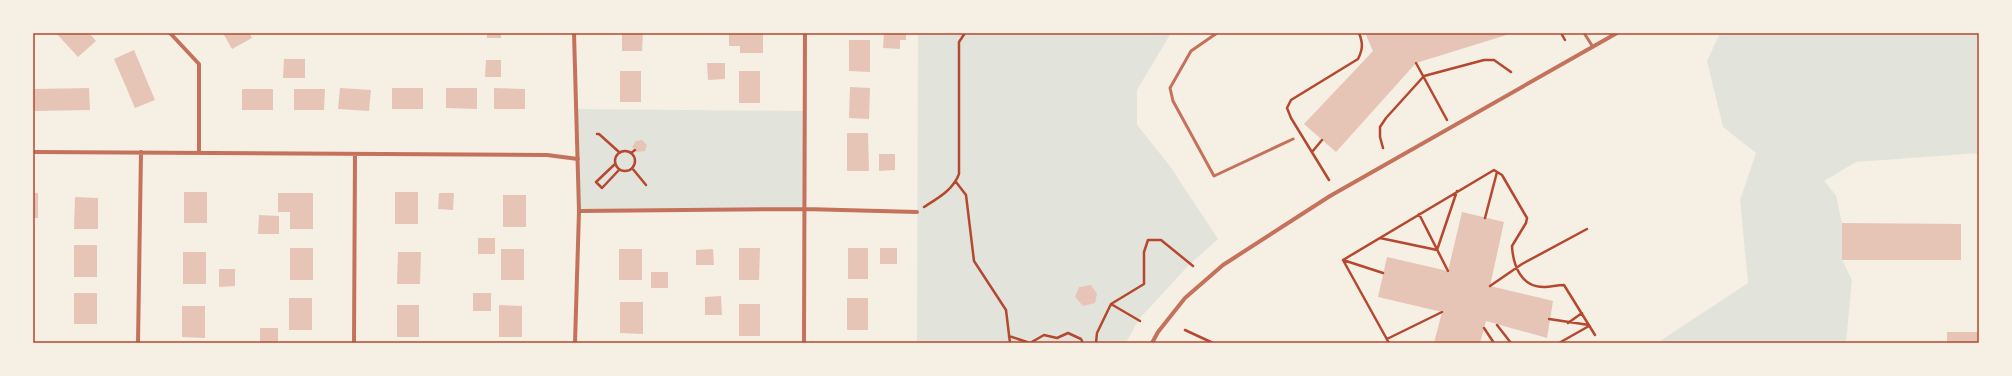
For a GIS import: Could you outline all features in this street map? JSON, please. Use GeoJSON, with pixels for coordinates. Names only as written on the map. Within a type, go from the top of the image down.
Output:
{"type":"FeatureCollection","features":[{"type":"Feature","properties":{"kind":"street"},"geometry":{"type":"LineString","coordinates":[[170,33],[199,64],[199,152]]}},
{"type":"Feature","properties":{"kind":"street"},"geometry":{"type":"LineString","coordinates":[[574,33],[579,211],[575,343]]}},
{"type":"Feature","properties":{"kind":"street"},"geometry":{"type":"LineString","coordinates":[[804,343],[805,33]]}},
{"type":"Feature","properties":{"kind":"street"},"geometry":{"type":"LineString","coordinates":[[1152,343],[1158,332],[1185,298],[1224,266],[1330,196],[1617,33]]}},
{"type":"Feature","properties":{"kind":"street"},"geometry":{"type":"LineString","coordinates":[[33,152],[547,155],[578,159]]}},
{"type":"Feature","properties":{"kind":"street"},"geometry":{"type":"LineString","coordinates":[[138,343],[141,152]]}},
{"type":"Feature","properties":{"kind":"street"},"geometry":{"type":"LineString","coordinates":[[354,343],[355,154]]}},
{"type":"Feature","properties":{"kind":"street"},"geometry":{"type":"LineString","coordinates":[[579,211],[804,210],[917,212]]}},
{"type":"Feature","properties":{"kind":"lane"},"geometry":{"type":"LineString","coordinates":[[1218,33],[1191,51],[1170,88],[1174,101],[1214,176],[1293,139]]}},
{"type":"Feature","properties":{"kind":"lane"},"geometry":{"type":"LineString","coordinates":[[1584,33],[1593,47]]}},
{"type":"Feature","properties":{"kind":"path"},"geometry":{"type":"LineString","coordinates":[[917,212],[946,192],[956,182],[959,174],[959,42],[965,33]]}},
{"type":"Feature","properties":{"kind":"path"},"geometry":{"type":"LineString","coordinates":[[1329,180],[1291,118],[1287,108],[1291,100],[1358,58],[1362,50],[1362,40],[1359,33]]}},
{"type":"Feature","properties":{"kind":"path"},"geometry":{"type":"LineString","coordinates":[[1561,33],[1565,40]]}},
{"type":"Feature","properties":{"kind":"path"},"geometry":{"type":"LineString","coordinates":[[1383,148],[1380,137],[1380,127],[1386,118],[1424,76],[1484,60],[1494,60],[1511,72]]}},
{"type":"Feature","properties":{"kind":"path"},"geometry":{"type":"LineString","coordinates":[[1416,63],[1450,128]]}},
{"type":"Feature","properties":{"kind":"path"},"geometry":{"type":"LineString","coordinates":[[597,134],[599,134],[619,152]]}},
{"type":"Feature","properties":{"kind":"path"},"geometry":{"type":"LineString","coordinates":[[1312,152],[1322,140]]}},
{"type":"Feature","properties":{"kind":"path"},"geometry":{"type":"LineString","coordinates":[[626,150],[631,153],[635,159],[632,168],[626,171],[619,170],[615,164],[615,158],[619,152],[626,150]]}},
{"type":"Feature","properties":{"kind":"path"},"geometry":{"type":"LineString","coordinates":[[631,153],[635,150]]}},
{"type":"Feature","properties":{"kind":"path"},"geometry":{"type":"LineString","coordinates":[[615,164],[596,182],[602,188],[619,170]]}},
{"type":"Feature","properties":{"kind":"path"},"geometry":{"type":"LineString","coordinates":[[632,168],[646,185]]}},
{"type":"Feature","properties":{"kind":"path"},"geometry":{"type":"LineString","coordinates":[[1343,260],[1494,170],[1502,174],[1527,218],[1526,224],[1512,246],[1516,269],[1529,285],[1544,287],[1564,285],[1595,335]]}},
{"type":"Feature","properties":{"kind":"path"},"geometry":{"type":"LineString","coordinates":[[1486,218],[1497,172]]}},
{"type":"Feature","properties":{"kind":"path"},"geometry":{"type":"LineString","coordinates":[[956,182],[966,195],[974,261],[1006,310],[1010,343]]}},
{"type":"Feature","properties":{"kind":"path"},"geometry":{"type":"LineString","coordinates":[[1438,250],[1458,191]]}},
{"type":"Feature","properties":{"kind":"path"},"geometry":{"type":"LineString","coordinates":[[1419,214],[1448,271]]}},
{"type":"Feature","properties":{"kind":"path"},"geometry":{"type":"LineString","coordinates":[[1490,286],[1516,269],[1587,229]]}},
{"type":"Feature","properties":{"kind":"path"},"geometry":{"type":"LineString","coordinates":[[1380,238],[1438,250]]}},
{"type":"Feature","properties":{"kind":"path"},"geometry":{"type":"LineString","coordinates":[[1096,343],[1097,333],[1111,304],[1144,284],[1144,252],[1148,240],[1161,240],[1193,266]]}},
{"type":"Feature","properties":{"kind":"path"},"geometry":{"type":"LineString","coordinates":[[1343,260],[1383,273]]}},
{"type":"Feature","properties":{"kind":"path"},"geometry":{"type":"LineString","coordinates":[[1343,260],[1389,343]]}},
{"type":"Feature","properties":{"kind":"path"},"geometry":{"type":"LineString","coordinates":[[1111,304],[1140,321]]}},
{"type":"Feature","properties":{"kind":"path"},"geometry":{"type":"LineString","coordinates":[[1387,339],[1442,312]]}},
{"type":"Feature","properties":{"kind":"path"},"geometry":{"type":"LineString","coordinates":[[1568,323],[1582,313]]}},
{"type":"Feature","properties":{"kind":"path"},"geometry":{"type":"LineString","coordinates":[[1549,319],[1589,326]]}},
{"type":"Feature","properties":{"kind":"path"},"geometry":{"type":"LineString","coordinates":[[1497,326],[1511,343]]}},
{"type":"Feature","properties":{"kind":"path"},"geometry":{"type":"LineString","coordinates":[[1559,343],[1589,326]]}},
{"type":"Feature","properties":{"kind":"path"},"geometry":{"type":"LineString","coordinates":[[1484,328],[1494,343]]}},
{"type":"Feature","properties":{"kind":"path"},"geometry":{"type":"LineString","coordinates":[[1185,330],[1213,343]]}},
{"type":"Feature","properties":{"kind":"path"},"geometry":{"type":"LineString","coordinates":[[1009,336],[1030,343],[1044,335],[1057,338],[1068,333],[1081,339],[1082,343]]}},
{"type":"Feature","properties":{"kind":"shaded area"},"geometry":{"type":"Polygon","coordinates":[[[918,33],[1171,33],[1137,90],[1137,125],[1170,166],[1218,239],[1190,264],[1139,319],[1126,343],[917,343],[918,33]]]}},
{"type":"Feature","properties":{"kind":"shaded area"},"geometry":{"type":"Polygon","coordinates":[[[1720,33],[1979,33],[1979,153],[1856,162],[1824,181],[1836,195],[1842,223],[1842,260],[1852,280],[1846,343],[1657,343],[1748,283],[1740,200],[1756,153],[1723,127],[1707,61],[1720,33]]]}},
{"type":"Feature","properties":{"kind":"shaded area"},"geometry":{"type":"Polygon","coordinates":[[[577,109],[805,111],[804,209],[579,211],[577,109]]]}},
{"type":"Feature","properties":{"kind":"building"},"geometry":{"type":"Polygon","coordinates":[[[56,33],[89,33],[96,41],[78,57],[56,33]]]}},
{"type":"Feature","properties":{"kind":"building"},"geometry":{"type":"Polygon","coordinates":[[[223,33],[249,33],[252,38],[232,49],[223,33]]]}},
{"type":"Feature","properties":{"kind":"building"},"geometry":{"type":"Polygon","coordinates":[[[487,33],[501,33],[501,38],[487,38],[487,33]]]}},
{"type":"Feature","properties":{"kind":"building"},"geometry":{"type":"Polygon","coordinates":[[[622,33],[643,33],[642,51],[622,51],[622,33]]]}},
{"type":"Feature","properties":{"kind":"building"},"geometry":{"type":"Polygon","coordinates":[[[729,33],[763,33],[763,53],[740,53],[740,46],[729,46],[729,33]]]}},
{"type":"Feature","properties":{"kind":"building"},"geometry":{"type":"Polygon","coordinates":[[[884,33],[906,33],[906,40],[900,40],[900,49],[883,48],[884,33]]]}},
{"type":"Feature","properties":{"kind":"building"},"geometry":{"type":"Polygon","coordinates":[[[1365,33],[1513,33],[1416,63],[1336,152],[1304,124],[1373,51],[1365,33]]]}},
{"type":"Feature","properties":{"kind":"building"},"geometry":{"type":"Polygon","coordinates":[[[849,40],[870,40],[870,72],[849,71],[849,40]]]}},
{"type":"Feature","properties":{"kind":"building"},"geometry":{"type":"Polygon","coordinates":[[[134,50],[155,100],[135,108],[114,59],[134,50]]]}},
{"type":"Feature","properties":{"kind":"building"},"geometry":{"type":"Polygon","coordinates":[[[284,59],[305,59],[305,78],[283,78],[284,59]]]}},
{"type":"Feature","properties":{"kind":"building"},"geometry":{"type":"Polygon","coordinates":[[[486,60],[501,60],[501,77],[485,77],[486,60]]]}},
{"type":"Feature","properties":{"kind":"building"},"geometry":{"type":"Polygon","coordinates":[[[707,63],[725,63],[725,79],[708,80],[707,63]]]}},
{"type":"Feature","properties":{"kind":"building"},"geometry":{"type":"Polygon","coordinates":[[[620,71],[641,71],[641,102],[620,102],[620,71]]]}},
{"type":"Feature","properties":{"kind":"building"},"geometry":{"type":"Polygon","coordinates":[[[739,71],[760,71],[760,103],[739,103],[739,71]]]}},
{"type":"Feature","properties":{"kind":"building"},"geometry":{"type":"Polygon","coordinates":[[[850,87],[870,88],[869,119],[849,118],[850,87]]]}},
{"type":"Feature","properties":{"kind":"building"},"geometry":{"type":"Polygon","coordinates":[[[89,88],[90,110],[33,111],[33,89],[89,88]]]}},
{"type":"Feature","properties":{"kind":"building"},"geometry":{"type":"Polygon","coordinates":[[[340,88],[371,90],[369,111],[338,109],[340,88]]]}},
{"type":"Feature","properties":{"kind":"building"},"geometry":{"type":"Polygon","coordinates":[[[392,88],[423,88],[423,109],[392,109],[392,88]]]}},
{"type":"Feature","properties":{"kind":"building"},"geometry":{"type":"Polygon","coordinates":[[[446,88],[477,88],[477,109],[446,108],[446,88]]]}},
{"type":"Feature","properties":{"kind":"building"},"geometry":{"type":"Polygon","coordinates":[[[494,88],[525,89],[525,109],[494,109],[494,88]]]}},
{"type":"Feature","properties":{"kind":"building"},"geometry":{"type":"Polygon","coordinates":[[[242,89],[273,89],[273,110],[242,110],[242,89]]]}},
{"type":"Feature","properties":{"kind":"building"},"geometry":{"type":"Polygon","coordinates":[[[294,89],[325,89],[324,110],[294,110],[294,89]]]}},
{"type":"Feature","properties":{"kind":"building"},"geometry":{"type":"Polygon","coordinates":[[[847,133],[868,133],[869,171],[847,171],[847,133]]]}},
{"type":"Feature","properties":{"kind":"building"},"geometry":{"type":"Polygon","coordinates":[[[642,140],[647,145],[645,151],[637,152],[632,147],[636,141],[642,140]]]}},
{"type":"Feature","properties":{"kind":"building"},"geometry":{"type":"Polygon","coordinates":[[[879,154],[895,154],[895,170],[879,171],[879,154]]]}},
{"type":"Feature","properties":{"kind":"building"},"geometry":{"type":"Polygon","coordinates":[[[184,192],[207,192],[207,223],[184,223],[184,192]]]}},
{"type":"Feature","properties":{"kind":"building"},"geometry":{"type":"Polygon","coordinates":[[[395,192],[418,192],[418,224],[395,224],[395,192]]]}},
{"type":"Feature","properties":{"kind":"building"},"geometry":{"type":"Polygon","coordinates":[[[33,193],[38,193],[38,218],[33,218],[33,193]]]}},
{"type":"Feature","properties":{"kind":"building"},"geometry":{"type":"Polygon","coordinates":[[[278,193],[313,193],[313,229],[290,229],[290,212],[278,212],[278,193]]]}},
{"type":"Feature","properties":{"kind":"building"},"geometry":{"type":"Polygon","coordinates":[[[439,193],[454,193],[453,210],[438,209],[439,193]]]}},
{"type":"Feature","properties":{"kind":"building"},"geometry":{"type":"Polygon","coordinates":[[[503,195],[526,195],[526,227],[503,227],[503,195]]]}},
{"type":"Feature","properties":{"kind":"building"},"geometry":{"type":"Polygon","coordinates":[[[75,197],[98,198],[98,229],[74,229],[75,197]]]}},
{"type":"Feature","properties":{"kind":"building"},"geometry":{"type":"Polygon","coordinates":[[[1462,212],[1504,222],[1490,286],[1553,301],[1547,338],[1486,321],[1480,343],[1434,343],[1442,312],[1378,297],[1387,257],[1448,271],[1462,212]]]}},
{"type":"Feature","properties":{"kind":"building"},"geometry":{"type":"Polygon","coordinates":[[[259,215],[279,216],[279,234],[258,234],[259,215]]]}},
{"type":"Feature","properties":{"kind":"building"},"geometry":{"type":"Polygon","coordinates":[[[1842,223],[1961,224],[1961,260],[1842,260],[1842,223]]]}},
{"type":"Feature","properties":{"kind":"building"},"geometry":{"type":"Polygon","coordinates":[[[478,238],[495,238],[495,254],[478,254],[478,238]]]}},
{"type":"Feature","properties":{"kind":"building"},"geometry":{"type":"Polygon","coordinates":[[[74,245],[97,245],[97,277],[74,277],[74,245]]]}},
{"type":"Feature","properties":{"kind":"building"},"geometry":{"type":"Polygon","coordinates":[[[290,248],[313,248],[313,280],[290,280],[290,248]]]}},
{"type":"Feature","properties":{"kind":"building"},"geometry":{"type":"Polygon","coordinates":[[[739,248],[760,248],[759,280],[739,280],[739,248]]]}},
{"type":"Feature","properties":{"kind":"building"},"geometry":{"type":"Polygon","coordinates":[[[848,248],[868,248],[868,279],[848,279],[848,248]]]}},
{"type":"Feature","properties":{"kind":"building"},"geometry":{"type":"Polygon","coordinates":[[[880,248],[897,248],[897,264],[880,264],[880,248]]]}},
{"type":"Feature","properties":{"kind":"building"},"geometry":{"type":"Polygon","coordinates":[[[501,249],[524,249],[524,280],[501,280],[501,249]]]}},
{"type":"Feature","properties":{"kind":"building"},"geometry":{"type":"Polygon","coordinates":[[[619,249],[642,249],[642,280],[619,280],[619,249]]]}},
{"type":"Feature","properties":{"kind":"building"},"geometry":{"type":"Polygon","coordinates":[[[713,249],[714,265],[696,265],[696,250],[713,249]]]}},
{"type":"Feature","properties":{"kind":"building"},"geometry":{"type":"Polygon","coordinates":[[[183,252],[206,252],[206,284],[183,284],[183,252]]]}},
{"type":"Feature","properties":{"kind":"building"},"geometry":{"type":"Polygon","coordinates":[[[398,252],[421,252],[420,284],[397,284],[398,252]]]}},
{"type":"Feature","properties":{"kind":"building"},"geometry":{"type":"Polygon","coordinates":[[[219,269],[235,269],[235,286],[219,287],[219,269]]]}},
{"type":"Feature","properties":{"kind":"building"},"geometry":{"type":"Polygon","coordinates":[[[651,272],[668,272],[668,288],[651,288],[651,272]]]}},
{"type":"Feature","properties":{"kind":"building"},"geometry":{"type":"Polygon","coordinates":[[[1091,285],[1097,294],[1095,303],[1083,306],[1075,297],[1079,287],[1091,285]]]}},
{"type":"Feature","properties":{"kind":"building"},"geometry":{"type":"Polygon","coordinates":[[[74,293],[97,293],[97,324],[74,324],[74,293]]]}},
{"type":"Feature","properties":{"kind":"building"},"geometry":{"type":"Polygon","coordinates":[[[473,293],[491,293],[491,311],[473,311],[473,293]]]}},
{"type":"Feature","properties":{"kind":"building"},"geometry":{"type":"Polygon","coordinates":[[[721,296],[722,315],[705,315],[705,297],[721,296]]]}},
{"type":"Feature","properties":{"kind":"building"},"geometry":{"type":"Polygon","coordinates":[[[289,298],[312,298],[312,330],[289,330],[289,298]]]}},
{"type":"Feature","properties":{"kind":"building"},"geometry":{"type":"Polygon","coordinates":[[[847,298],[868,298],[868,330],[847,330],[847,298]]]}},
{"type":"Feature","properties":{"kind":"building"},"geometry":{"type":"Polygon","coordinates":[[[620,302],[643,302],[643,334],[620,333],[620,302]]]}},
{"type":"Feature","properties":{"kind":"building"},"geometry":{"type":"Polygon","coordinates":[[[739,304],[760,304],[760,336],[739,336],[739,304]]]}},
{"type":"Feature","properties":{"kind":"building"},"geometry":{"type":"Polygon","coordinates":[[[397,305],[419,305],[419,337],[397,337],[397,305]]]}},
{"type":"Feature","properties":{"kind":"building"},"geometry":{"type":"Polygon","coordinates":[[[499,305],[522,306],[522,337],[499,337],[499,305]]]}},
{"type":"Feature","properties":{"kind":"building"},"geometry":{"type":"Polygon","coordinates":[[[182,306],[205,306],[205,338],[182,337],[182,306]]]}},
{"type":"Feature","properties":{"kind":"building"},"geometry":{"type":"Polygon","coordinates":[[[260,328],[278,328],[278,343],[260,343],[260,328]]]}},
{"type":"Feature","properties":{"kind":"building"},"geometry":{"type":"Polygon","coordinates":[[[1947,332],[1979,332],[1979,343],[1947,343],[1947,332]]]}}]}
